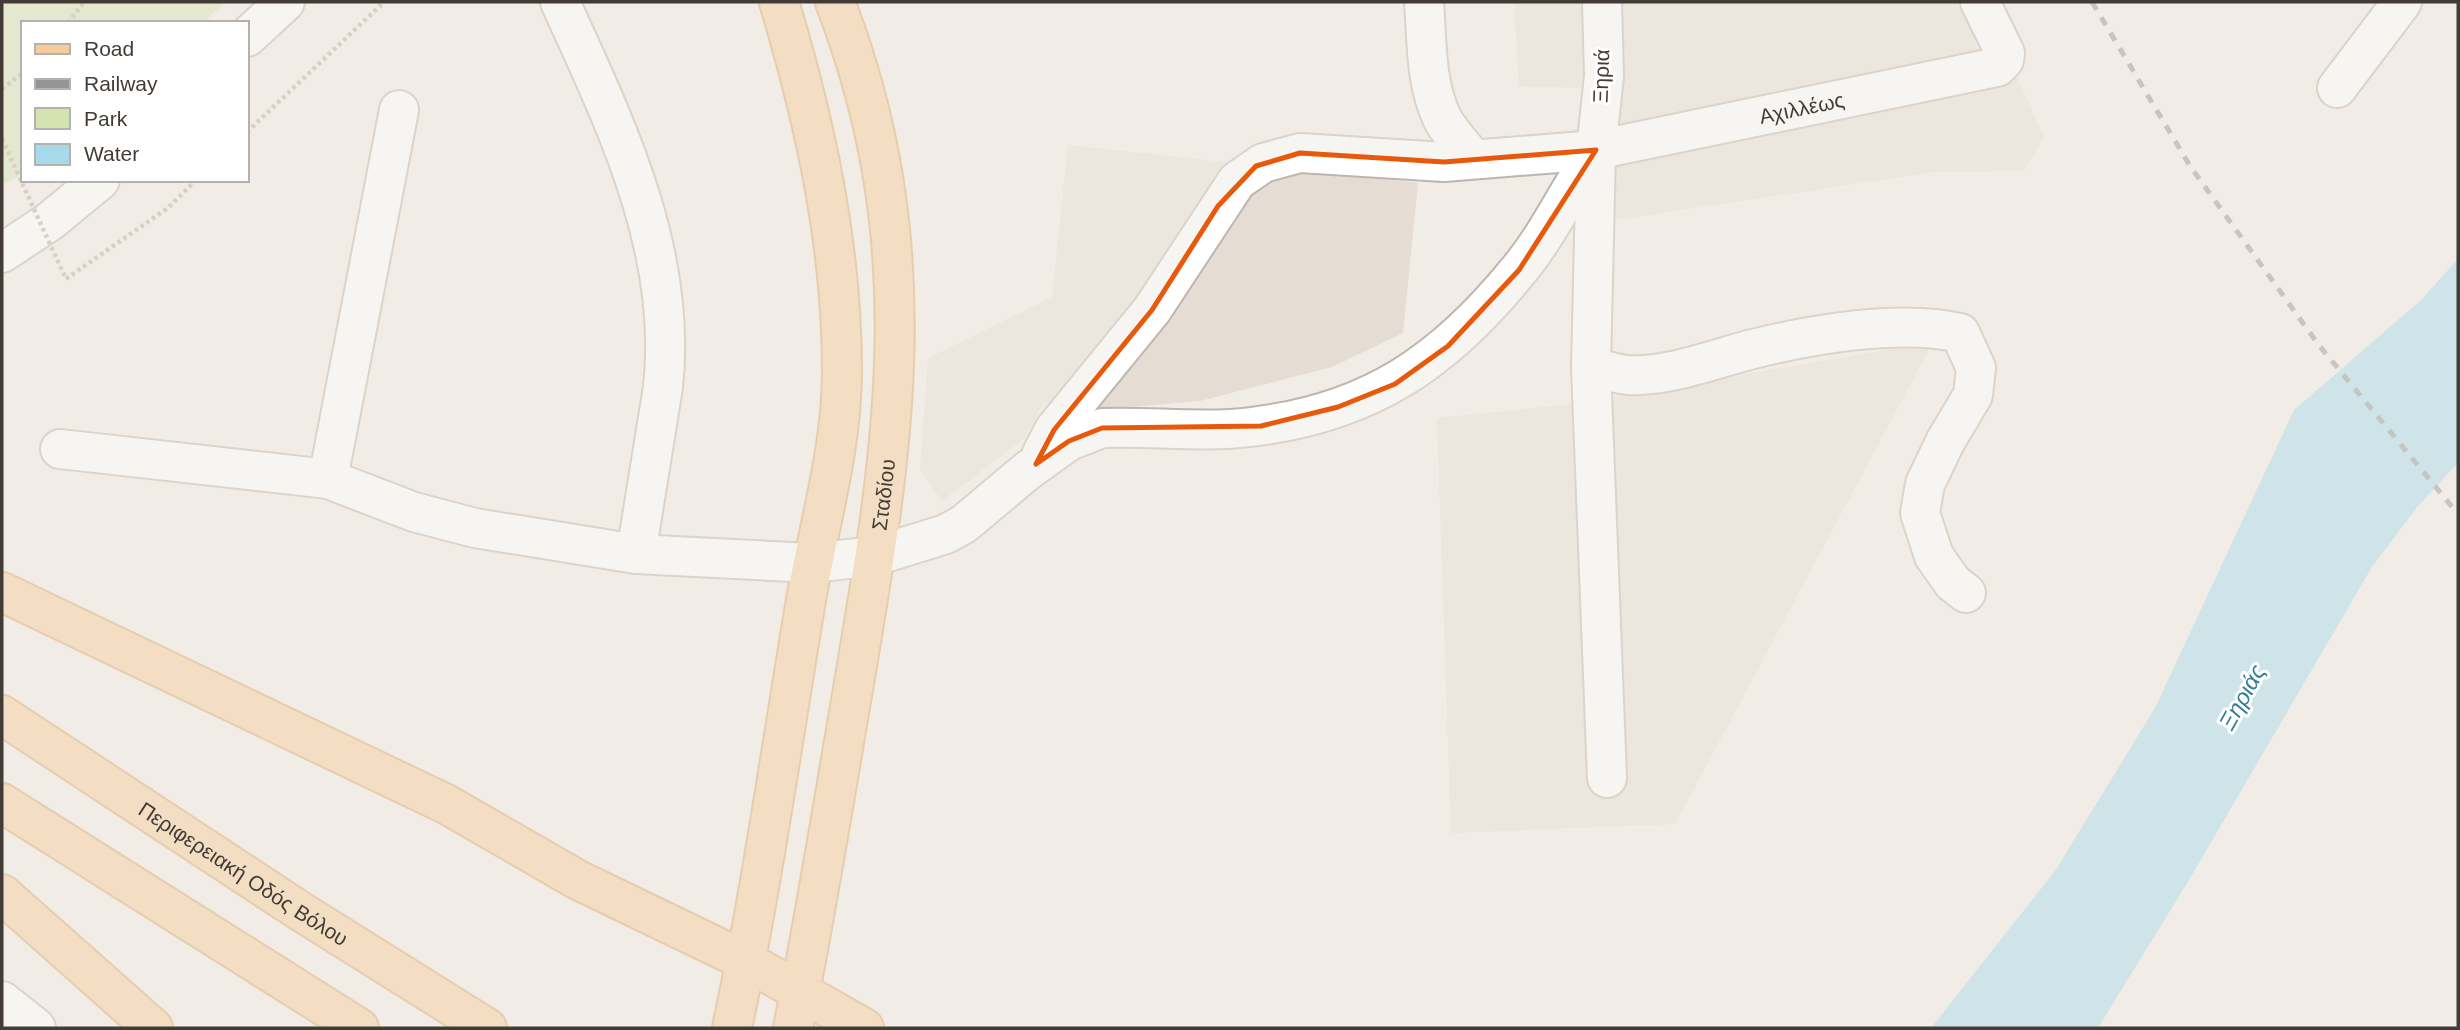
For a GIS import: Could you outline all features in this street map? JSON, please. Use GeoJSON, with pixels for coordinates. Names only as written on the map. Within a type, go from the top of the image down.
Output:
{"type":"FeatureCollection","features":[{"type":"Feature","properties":{"kind":"main road"},"geometry":{"type":"LineString","coordinates":[[734,1017],[746,961],[812,563],[831,475],[840,414],[841,322],[824,177],[806,93],[779,2]]}},
{"type":"Feature","properties":{"kind":"main road","name":"Σταδίου"},"geometry":{"type":"LineString","coordinates":[[793,1028],[875,556],[889,459],[897,344],[891,220],[868,104],[835,2]]}},
{"type":"Feature","properties":{"kind":"main road"},"geometry":{"type":"LineString","coordinates":[[2,592],[446,804],[578,880],[746,961],[864,1028]]}},
{"type":"Feature","properties":{"kind":"main road","name":"Περιφερειακή Οδός Βόλου"},"geometry":{"type":"LineString","coordinates":[[2,715],[300,911],[487,1028]]}},
{"type":"Feature","properties":{"kind":"main road"},"geometry":{"type":"LineString","coordinates":[[2,803],[359,1028]]}},
{"type":"Feature","properties":{"kind":"main road"},"geometry":{"type":"LineString","coordinates":[[2,894],[153,1028]]}},
{"type":"Feature","properties":{"kind":"street"},"geometry":{"type":"LineString","coordinates":[[248,36],[285,2]]}},
{"type":"Feature","properties":{"kind":"street"},"geometry":{"type":"LineString","coordinates":[[559,2],[620,132],[642,202],[664,303],[666,359],[663,387],[636,554]]}},
{"type":"Feature","properties":{"kind":"street"},"geometry":{"type":"LineString","coordinates":[[1424,2],[1429,67],[1437,103],[1444,121],[1473,159]]}},
{"type":"Feature","properties":{"kind":"street","name":"Ξηριά"},"geometry":{"type":"LineString","coordinates":[[1602,2],[1604,76],[1596,150],[1591,367],[1607,778]]}},
{"type":"Feature","properties":{"kind":"street","name":"Αχιλλέως"},"geometry":{"type":"LineString","coordinates":[[1036,464],[1054,430],[1152,310],[1218,206],[1237,181],[1256,166],[1300,153],[1444,162],[1596,150],[1997,67],[2004,60],[2002,46],[1979,2]]}},
{"type":"Feature","properties":{"kind":"street"},"geometry":{"type":"LineString","coordinates":[[2337,88],[2402,2]]}},
{"type":"Feature","properties":{"kind":"street"},"geometry":{"type":"LineString","coordinates":[[328,479],[399,110]]}},
{"type":"Feature","properties":{"kind":"street"},"geometry":{"type":"LineString","coordinates":[[60,449],[328,479],[414,512],[475,528],[636,554],[812,563],[875,556],[925,542],[964,524],[1036,464],[1069,441],[1102,428],[1248,428],[1338,407],[1395,384],[1448,346],[1519,270],[1596,150]]}},
{"type":"Feature","properties":{"kind":"street"},"geometry":{"type":"LineString","coordinates":[[2,253],[49,222],[98,182]]}},
{"type":"Feature","properties":{"kind":"street"},"geometry":{"type":"LineString","coordinates":[[1591,367],[1627,375],[1662,373],[1756,348],[1885,326],[1933,326],[1960,332],[1976,368],[1973,395],[1945,442],[1925,484],[1920,513],[1934,556],[1953,583],[1966,593]]}},
{"type":"Feature","properties":{"kind":"street"},"geometry":{"type":"LineString","coordinates":[[2,1001],[36,1028]]}},
{"type":"Feature","properties":{"kind":"path"},"geometry":{"type":"LineString","coordinates":[[70,21],[84,2]]}},
{"type":"Feature","properties":{"kind":"path"},"geometry":{"type":"LineString","coordinates":[[248,131],[384,2]]}},
{"type":"Feature","properties":{"kind":"path"},"geometry":{"type":"LineString","coordinates":[[2,89],[21,75]]}},
{"type":"Feature","properties":{"kind":"path"},"geometry":{"type":"LineString","coordinates":[[2,139],[21,181]]}},
{"type":"Feature","properties":{"kind":"path"},"geometry":{"type":"LineString","coordinates":[[22,182],[66,279],[169,207],[195,182]]}},
{"type":"Feature","properties":{"kind":"highlighted area"},"geometry":{"type":"Polygon","coordinates":[[[1596,150],[1519,270],[1448,346],[1395,384],[1338,407],[1261,426],[1102,428],[1069,441],[1036,464],[1054,430],[1152,310],[1218,206],[1256,166],[1300,153],[1444,162],[1596,150]]]}},
{"type":"Feature","properties":{"kind":"shaded area"},"geometry":{"type":"Polygon","coordinates":[[[1514,2],[1958,2],[1973,34],[1986,82],[2016,75],[2044,137],[2024,171],[1935,172],[1614,220],[1617,89],[1519,86],[1514,2]]]}},
{"type":"Feature","properties":{"kind":"shaded area"},"geometry":{"type":"Polygon","coordinates":[[[1068,145],[1418,183],[1403,333],[1332,367],[1200,401],[1072,412],[1044,402],[1024,439],[942,501],[920,470],[928,358],[1052,297],[1068,145]]]}},
{"type":"Feature","properties":{"kind":"shaded area"},"geometry":{"type":"Polygon","coordinates":[[[1933,342],[1675,824],[1451,833],[1437,418],[1564,405],[1933,342]]]}},
{"type":"Feature","properties":{"kind":"green space"},"geometry":{"type":"Polygon","coordinates":[[[2,2],[225,2],[205,21],[21,21],[21,175],[2,185],[2,2]]]}},
{"type":"Feature","properties":{"kind":"water","name":"Ξηριάς"},"geometry":{"type":"Polygon","coordinates":[[[2458,259],[2458,463],[2418,506],[2372,567],[2189,880],[2098,1028],[1931,1028],[2055,871],[2155,708],[2294,410],[2421,300],[2458,259]]]}},
{"type":"Feature","properties":{"kind":"railway"},"geometry":{"type":"LineString","coordinates":[[2092,2],[2190,166],[2318,344],[2458,514]]}}]}
